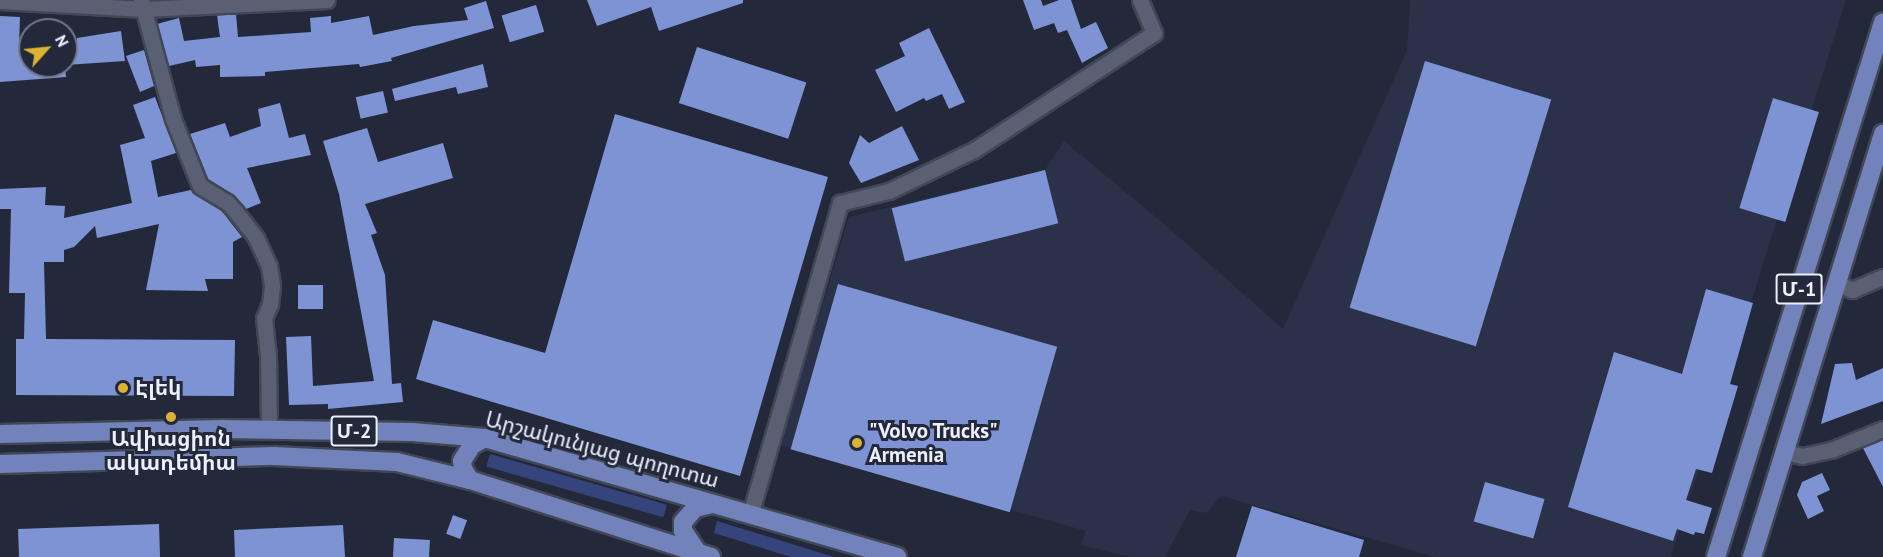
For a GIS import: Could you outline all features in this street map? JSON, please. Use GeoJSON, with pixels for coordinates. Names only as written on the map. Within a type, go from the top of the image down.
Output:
{"type":"FeatureCollection","features":[{"type":"Feature","properties":{"kind":"main road","name":"Մ-1"},"geometry":{"type":"LineString","coordinates":[[1716,557],[1883,22]]}},
{"type":"Feature","properties":{"kind":"main road","name":"Մ-1"},"geometry":{"type":"LineString","coordinates":[[1752,557],[1883,134]]}},
{"type":"Feature","properties":{"kind":"main road","name":"Արշակունյաց պողոտա"},"geometry":{"type":"LineString","coordinates":[[0,434],[269,430],[412,432],[485,438],[897,557]]}},
{"type":"Feature","properties":{"kind":"main road"},"geometry":{"type":"LineString","coordinates":[[470,480],[463,469],[462,461],[472,445],[485,438]]}},
{"type":"Feature","properties":{"kind":"main road","name":"Մ-2"},"geometry":{"type":"LineString","coordinates":[[0,464],[274,456],[397,462],[470,480],[705,555]]}},
{"type":"Feature","properties":{"kind":"main road"},"geometry":{"type":"LineString","coordinates":[[705,555],[683,531],[684,522],[695,508],[712,504]]}},
{"type":"Feature","properties":{"kind":"street"},"geometry":{"type":"LineString","coordinates":[[0,1],[142,4],[327,0]]}},
{"type":"Feature","properties":{"kind":"street"},"geometry":{"type":"LineString","coordinates":[[750,515],[840,203],[889,191],[974,150],[1154,33],[1140,0]]}},
{"type":"Feature","properties":{"kind":"street"},"geometry":{"type":"LineString","coordinates":[[142,4],[173,119],[200,186],[231,207],[256,238],[269,266],[272,286],[270,304],[264,318],[268,354],[269,430]]}},
{"type":"Feature","properties":{"kind":"street"},"geometry":{"type":"LineString","coordinates":[[1837,283],[1852,290],[1883,277]]}},
{"type":"Feature","properties":{"kind":"street"},"geometry":{"type":"LineString","coordinates":[[1785,453],[1802,456],[1831,450],[1883,429]]}},
{"type":"Feature","properties":{"kind":"shaded area"},"geometry":{"type":"Polygon","coordinates":[[[1410,0],[1846,0],[1671,557],[1436,557],[1221,496],[1206,513],[1190,510],[1165,557],[1131,557],[1080,545],[1086,531],[780,445],[849,217],[1045,170],[1064,141],[1170,229],[1283,329],[1407,50],[1410,0]]]}},
{"type":"Feature","properties":{"kind":"shaded area"},"geometry":{"type":"Polygon","coordinates":[[[490,454],[667,505],[663,517],[486,466],[490,454]]]}},
{"type":"Feature","properties":{"kind":"shaded area"},"geometry":{"type":"Polygon","coordinates":[[[717,521],[834,557],[791,557],[714,533],[717,521]]]}},
{"type":"Feature","properties":{"kind":"building"},"geometry":{"type":"Polygon","coordinates":[[[587,0],[743,0],[743,3],[659,31],[651,7],[597,26],[587,0]]]}},
{"type":"Feature","properties":{"kind":"building"},"geometry":{"type":"Polygon","coordinates":[[[1023,0],[1041,0],[1043,6],[1059,0],[1071,0],[1081,29],[1096,22],[1108,48],[1082,63],[1067,30],[1058,33],[1054,23],[1034,30],[1023,0]]]}},
{"type":"Feature","properties":{"kind":"building"},"geometry":{"type":"Polygon","coordinates":[[[486,1],[494,28],[391,58],[392,61],[360,67],[359,64],[265,72],[265,76],[220,77],[220,65],[196,67],[195,60],[169,66],[157,24],[179,18],[184,41],[220,37],[217,15],[236,14],[238,37],[311,32],[310,18],[331,16],[331,23],[369,16],[373,35],[414,26],[468,20],[464,8],[486,1]]]}},
{"type":"Feature","properties":{"kind":"building"},"geometry":{"type":"Polygon","coordinates":[[[536,5],[544,32],[510,42],[502,16],[536,5]]]}},
{"type":"Feature","properties":{"kind":"building"},"geometry":{"type":"Polygon","coordinates":[[[0,16],[20,17],[18,18],[18,78],[53,78],[0,82],[0,16]]]}},
{"type":"Feature","properties":{"kind":"building"},"geometry":{"type":"Polygon","coordinates":[[[929,28],[965,102],[949,109],[942,94],[926,101],[924,98],[896,112],[875,70],[905,56],[899,43],[929,28]]]}},
{"type":"Feature","properties":{"kind":"building"},"geometry":{"type":"Polygon","coordinates":[[[121,31],[125,61],[78,64],[78,38],[121,31]]]}},
{"type":"Feature","properties":{"kind":"building"},"geometry":{"type":"Polygon","coordinates":[[[697,47],[806,83],[788,139],[679,103],[697,47]]]}},
{"type":"Feature","properties":{"kind":"building"},"geometry":{"type":"Polygon","coordinates":[[[144,50],[154,86],[140,92],[126,56],[144,50]]]}},
{"type":"Feature","properties":{"kind":"building"},"geometry":{"type":"Polygon","coordinates":[[[1425,61],[1551,100],[1476,346],[1350,308],[1425,61]]]}},
{"type":"Feature","properties":{"kind":"building"},"geometry":{"type":"Polygon","coordinates":[[[483,64],[488,87],[458,94],[456,87],[395,101],[392,89],[483,64]]]}},
{"type":"Feature","properties":{"kind":"building"},"geometry":{"type":"Polygon","coordinates":[[[383,91],[388,112],[361,119],[356,97],[383,91]]]}},
{"type":"Feature","properties":{"kind":"building"},"geometry":{"type":"Polygon","coordinates":[[[155,97],[176,153],[151,161],[158,197],[191,190],[221,210],[242,237],[233,242],[233,279],[205,279],[208,291],[146,290],[159,224],[97,238],[95,226],[74,247],[64,250],[64,262],[44,262],[46,339],[235,340],[234,396],[16,395],[16,339],[24,339],[25,293],[9,293],[11,209],[0,209],[0,189],[46,187],[45,205],[65,206],[64,218],[132,203],[120,145],[145,138],[133,105],[155,97]]]}},
{"type":"Feature","properties":{"kind":"building"},"geometry":{"type":"Polygon","coordinates":[[[1773,98],[1819,112],[1785,222],[1739,208],[1773,98]]]}},
{"type":"Feature","properties":{"kind":"building"},"geometry":{"type":"Polygon","coordinates":[[[280,103],[289,138],[305,134],[311,155],[247,168],[261,203],[246,209],[232,194],[208,179],[190,134],[225,123],[230,137],[261,126],[258,109],[280,103]]]}},
{"type":"Feature","properties":{"kind":"building"},"geometry":{"type":"Polygon","coordinates":[[[615,114],[828,177],[740,476],[416,379],[433,320],[545,353],[615,114]]]}},
{"type":"Feature","properties":{"kind":"building"},"geometry":{"type":"Polygon","coordinates":[[[902,126],[919,160],[861,183],[849,163],[860,135],[869,143],[902,126]]]}},
{"type":"Feature","properties":{"kind":"building"},"geometry":{"type":"Polygon","coordinates":[[[367,128],[378,162],[443,143],[453,178],[365,204],[377,233],[371,235],[385,275],[392,384],[401,383],[403,402],[328,409],[328,404],[289,405],[286,337],[311,336],[313,386],[374,381],[339,194],[323,141],[367,128]]]}},
{"type":"Feature","properties":{"kind":"building"},"geometry":{"type":"Polygon","coordinates":[[[1045,170],[1058,223],[905,262],[892,208],[1045,170]]]}},
{"type":"Feature","properties":{"kind":"building"},"geometry":{"type":"Polygon","coordinates":[[[838,284],[1057,347],[1010,512],[791,449],[838,284]]]}},
{"type":"Feature","properties":{"kind":"building"},"geometry":{"type":"Polygon","coordinates":[[[298,285],[323,285],[323,309],[298,309],[298,285]]]}},
{"type":"Feature","properties":{"kind":"building"},"geometry":{"type":"Polygon","coordinates":[[[1706,289],[1753,303],[1730,384],[1738,386],[1712,473],[1696,469],[1686,500],[1712,508],[1704,534],[1695,532],[1694,535],[1677,529],[1673,541],[1568,507],[1614,352],[1682,374],[1706,289]]]}},
{"type":"Feature","properties":{"kind":"building"},"geometry":{"type":"Polygon","coordinates":[[[1852,363],[1856,380],[1883,368],[1883,401],[1821,424],[1835,364],[1852,363]]]}},
{"type":"Feature","properties":{"kind":"building"},"geometry":{"type":"Polygon","coordinates":[[[1883,440],[1883,487],[1863,448],[1883,440]]]}},
{"type":"Feature","properties":{"kind":"building"},"geometry":{"type":"Polygon","coordinates":[[[1822,473],[1830,490],[1817,496],[1824,511],[1808,519],[1797,495],[1802,482],[1822,473]]]}},
{"type":"Feature","properties":{"kind":"building"},"geometry":{"type":"Polygon","coordinates":[[[1485,482],[1545,499],[1533,539],[1474,521],[1485,482]]]}},
{"type":"Feature","properties":{"kind":"building"},"geometry":{"type":"Polygon","coordinates":[[[1252,506],[1364,540],[1359,557],[1236,557],[1252,506]]]}},
{"type":"Feature","properties":{"kind":"building"},"geometry":{"type":"Polygon","coordinates":[[[453,515],[467,520],[460,539],[446,534],[453,515]]]}},
{"type":"Feature","properties":{"kind":"building"},"geometry":{"type":"Polygon","coordinates":[[[159,524],[160,557],[19,557],[18,529],[159,524]]]}},
{"type":"Feature","properties":{"kind":"building"},"geometry":{"type":"Polygon","coordinates":[[[343,525],[345,557],[235,557],[234,530],[343,525]]]}},
{"type":"Feature","properties":{"kind":"building"},"geometry":{"type":"Polygon","coordinates":[[[394,538],[430,540],[429,557],[393,557],[394,538]]]}},
{"type":"Feature","properties":{"kind":"place","name":"Էլեկ"},"geometry":{"type":"Point","coordinates":[123,388]}},
{"type":"Feature","properties":{"kind":"place","name":"Ավիացիոն ակադեմիա"},"geometry":{"type":"Point","coordinates":[171,417]}},
{"type":"Feature","properties":{"kind":"place","name":"\"Volvo Trucks\" Armenia"},"geometry":{"type":"Point","coordinates":[857,443]}}]}
